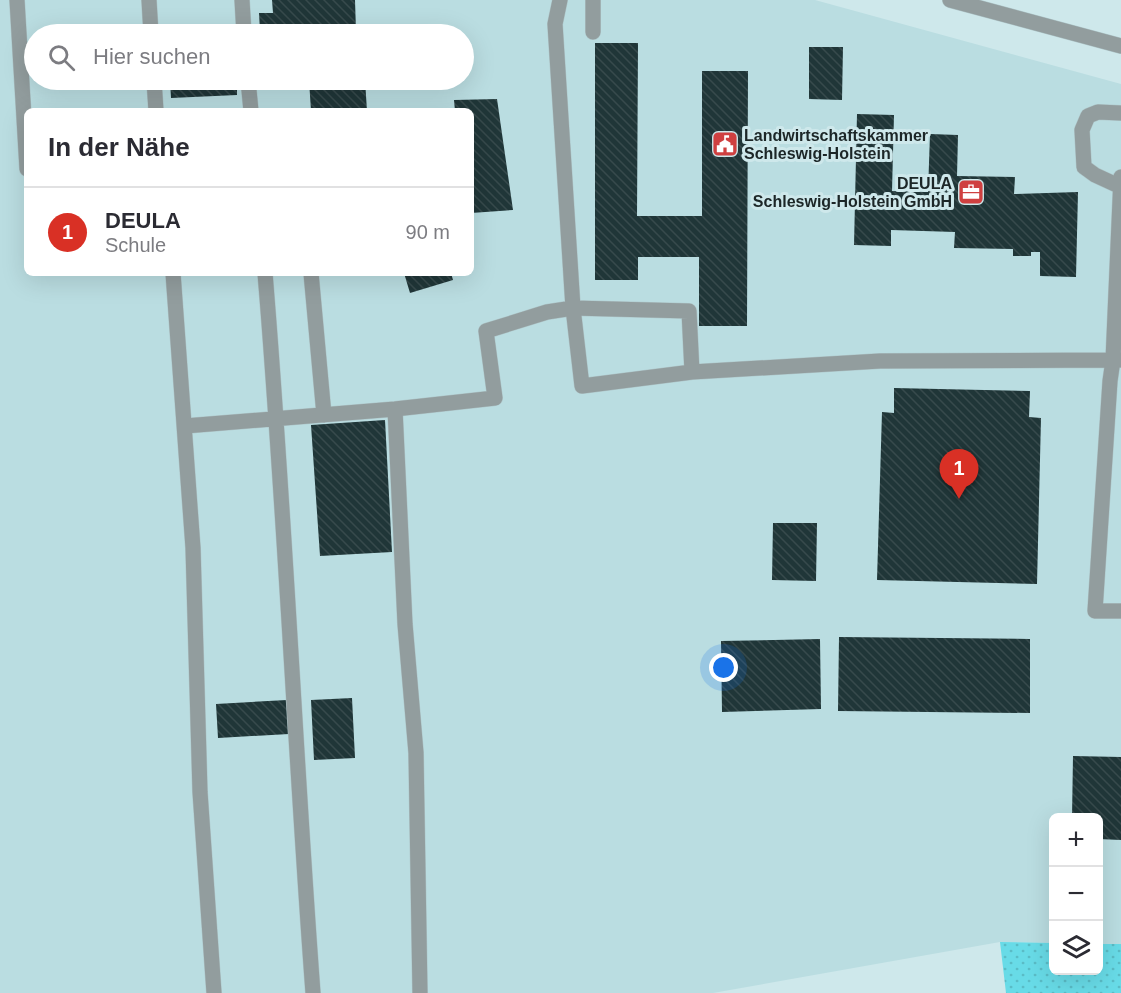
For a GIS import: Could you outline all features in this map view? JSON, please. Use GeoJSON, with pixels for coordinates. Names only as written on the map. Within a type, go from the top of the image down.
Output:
{"type":"FeatureCollection","features":[{"type":"Feature","properties":{"kind":"street"},"geometry":{"type":"LineString","coordinates":[[17,0],[24,118]]}},
{"type":"Feature","properties":{"kind":"street"},"geometry":{"type":"LineString","coordinates":[[149,0],[150,24]]}},
{"type":"Feature","properties":{"kind":"street"},"geometry":{"type":"LineString","coordinates":[[242,0],[243,24]]}},
{"type":"Feature","properties":{"kind":"street"},"geometry":{"type":"LineString","coordinates":[[560,0],[555,24],[573,308],[582,386],[692,372],[880,361],[1117,360]]}},
{"type":"Feature","properties":{"kind":"street"},"geometry":{"type":"LineString","coordinates":[[593,0],[593,32]]}},
{"type":"Feature","properties":{"kind":"street"},"geometry":{"type":"LineString","coordinates":[[950,0],[1121,46]]}},
{"type":"Feature","properties":{"kind":"street"},"geometry":{"type":"LineString","coordinates":[[155,90],[156,108]]}},
{"type":"Feature","properties":{"kind":"street"},"geometry":{"type":"LineString","coordinates":[[249,90],[251,108]]}},
{"type":"Feature","properties":{"kind":"street"},"geometry":{"type":"LineString","coordinates":[[1121,113],[1098,112],[1088,116],[1082,130],[1084,166],[1095,175],[1120,183],[1117,360],[1095,611],[1121,611]]}},
{"type":"Feature","properties":{"kind":"street"},"geometry":{"type":"LineString","coordinates":[[173,276],[193,548],[200,792],[214,993]]}},
{"type":"Feature","properties":{"kind":"street"},"geometry":{"type":"LineString","coordinates":[[265,276],[277,419],[295,757],[313,993]]}},
{"type":"Feature","properties":{"kind":"street"},"geometry":{"type":"LineString","coordinates":[[311,276],[324,415]]}},
{"type":"Feature","properties":{"kind":"street"},"geometry":{"type":"LineString","coordinates":[[185,426],[395,409],[495,398],[486,331],[547,312],[573,308],[688,311],[692,372]]}},
{"type":"Feature","properties":{"kind":"street"},"geometry":{"type":"LineString","coordinates":[[395,409],[405,624],[416,753],[420,993]]}},
{"type":"Feature","properties":{"kind":"shaded area"},"geometry":{"type":"Polygon","coordinates":[[[0,0],[815,0],[1121,84],[1121,944],[1103,944],[1103,813],[1049,813],[1049,943],[1000,942],[713,993],[0,993],[0,0]]]}},
{"type":"Feature","properties":{"kind":"shaded area"},"geometry":{"type":"Polygon","coordinates":[[[1000,942],[1049,943],[1049,975],[1103,975],[1103,944],[1121,944],[1121,993],[1006,993],[1000,942]]]}},
{"type":"Feature","properties":{"kind":"building"},"geometry":{"type":"Polygon","coordinates":[[[272,0],[355,0],[356,24],[260,24],[259,13],[273,13],[272,0]]]}},
{"type":"Feature","properties":{"kind":"building","name":"Landwirtschaftskammer Schleswig-Holstein"},"geometry":{"type":"Polygon","coordinates":[[[595,43],[638,43],[637,216],[702,216],[702,71],[748,71],[747,326],[699,326],[699,257],[638,257],[638,280],[595,280],[595,43]]]}},
{"type":"Feature","properties":{"kind":"building"},"geometry":{"type":"Polygon","coordinates":[[[809,47],[843,47],[842,100],[809,99],[809,47]]]}},
{"type":"Feature","properties":{"kind":"building"},"geometry":{"type":"Polygon","coordinates":[[[171,90],[237,90],[237,95],[171,98],[171,90]]]}},
{"type":"Feature","properties":{"kind":"building"},"geometry":{"type":"Polygon","coordinates":[[[310,90],[366,90],[367,108],[311,108],[310,90]]]}},
{"type":"Feature","properties":{"kind":"building"},"geometry":{"type":"Polygon","coordinates":[[[497,99],[513,210],[474,213],[474,108],[455,108],[454,100],[497,99]]]}},
{"type":"Feature","properties":{"kind":"building"},"geometry":{"type":"Polygon","coordinates":[[[857,114],[894,115],[892,191],[928,192],[930,134],[958,135],[957,176],[1015,177],[1014,194],[1078,192],[1076,277],[1040,276],[1040,252],[1031,252],[1031,256],[1013,256],[1013,249],[954,248],[955,232],[891,230],[891,246],[854,245],[857,114]]]}},
{"type":"Feature","properties":{"kind":"building"},"geometry":{"type":"Polygon","coordinates":[[[405,276],[452,276],[453,280],[410,293],[405,276]]]}},
{"type":"Feature","properties":{"kind":"building"},"geometry":{"type":"Polygon","coordinates":[[[894,388],[1030,391],[1029,417],[1041,418],[1037,584],[877,580],[882,412],[894,413],[894,388]]]}},
{"type":"Feature","properties":{"kind":"building"},"geometry":{"type":"Polygon","coordinates":[[[385,420],[392,552],[320,556],[311,425],[385,420]]]}},
{"type":"Feature","properties":{"kind":"building"},"geometry":{"type":"Polygon","coordinates":[[[773,523],[817,523],[816,581],[772,580],[773,523]]]}},
{"type":"Feature","properties":{"kind":"building"},"geometry":{"type":"Polygon","coordinates":[[[839,637],[1030,639],[1030,713],[838,711],[839,637]]]}},
{"type":"Feature","properties":{"kind":"building"},"geometry":{"type":"Polygon","coordinates":[[[820,639],[821,709],[722,712],[721,641],[820,639]]]}},
{"type":"Feature","properties":{"kind":"building"},"geometry":{"type":"Polygon","coordinates":[[[352,698],[355,758],[314,760],[311,700],[352,698]]]}},
{"type":"Feature","properties":{"kind":"building"},"geometry":{"type":"Polygon","coordinates":[[[287,700],[289,734],[218,738],[216,704],[287,700]]]}},
{"type":"Feature","properties":{"kind":"building"},"geometry":{"type":"Polygon","coordinates":[[[1073,756],[1121,757],[1121,840],[1103,839],[1103,813],[1072,813],[1073,756]]]}},
{"type":"Feature","properties":{"kind":"place","name":"Landwirtschaftskammer Schleswig-Holstein"},"geometry":{"type":"Point","coordinates":[725,144]}},
{"type":"Feature","properties":{"kind":"place","name":"DEULA Schleswig-Holstein GmbH"},"geometry":{"type":"Point","coordinates":[971,192]}},
{"type":"Feature","properties":{"kind":"place","name":"DEULA"},"geometry":{"type":"Point","coordinates":[959,499]}}]}
